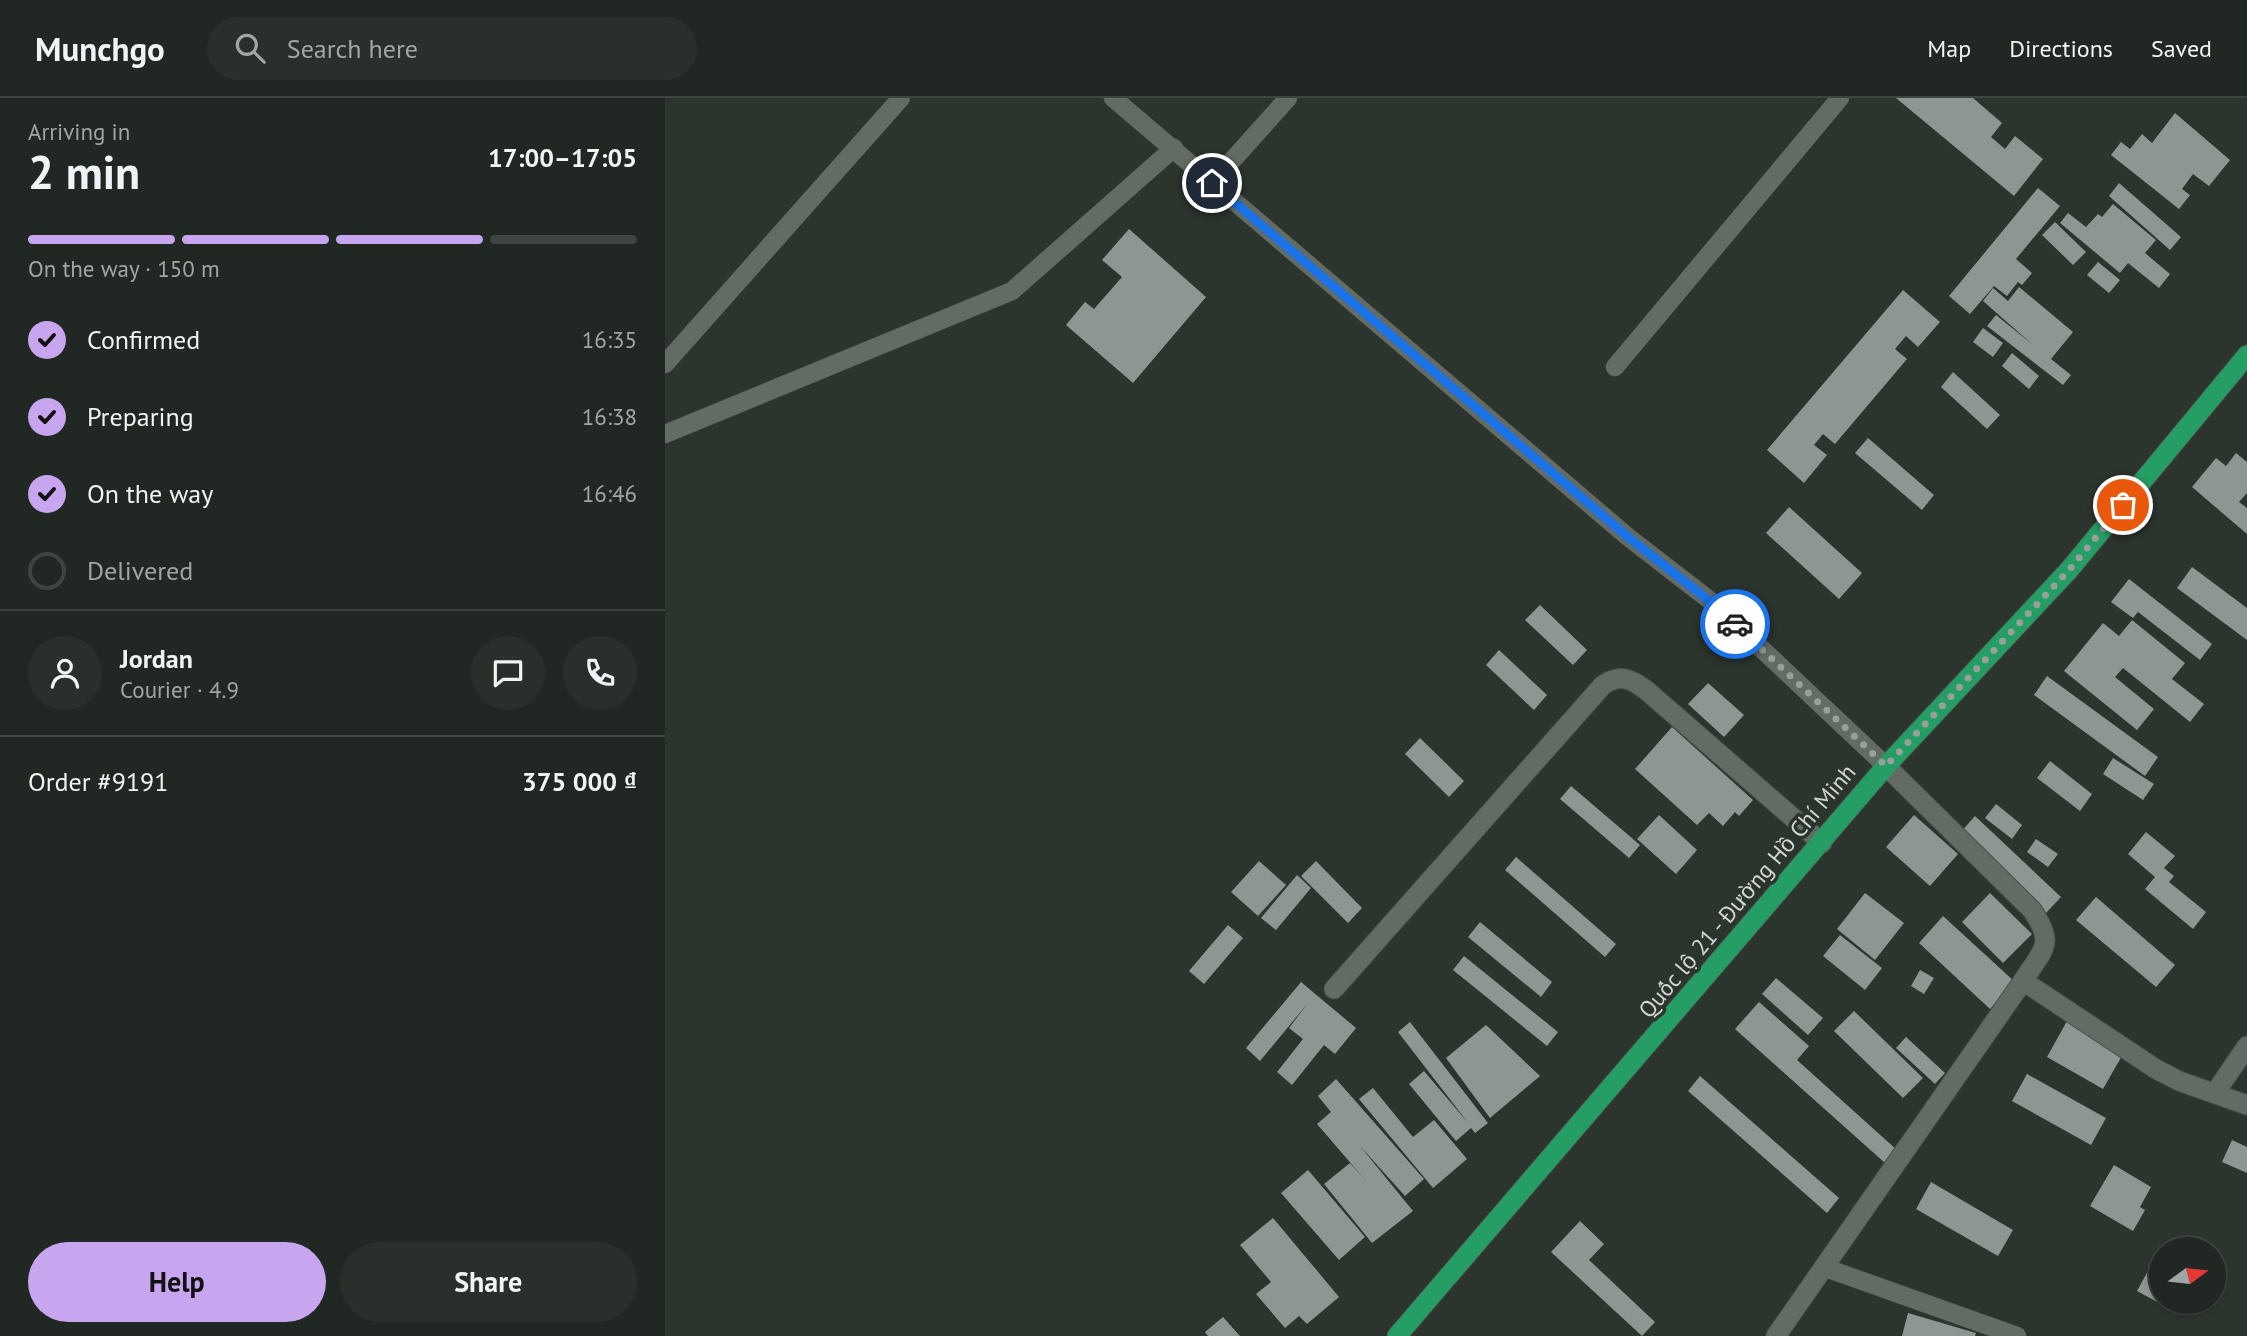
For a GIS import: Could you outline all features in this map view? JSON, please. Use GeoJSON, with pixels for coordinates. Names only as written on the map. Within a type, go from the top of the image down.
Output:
{"type":"FeatureCollection","features":[{"type":"Feature","properties":{"kind":"highway","name":"Quốc lộ 21 - Đường Hồ Chí Minh"},"geometry":{"type":"LineString","coordinates":[[1397,1336],[1886,766],[2069,570],[2247,355]]}},
{"type":"Feature","properties":{"kind":"street"},"geometry":{"type":"LineString","coordinates":[[1334,989],[1602,685],[1613,679],[1632,679],[1822,843]]}},
{"type":"Feature","properties":{"kind":"street"},"geometry":{"type":"LineString","coordinates":[[1776,1336],[2023,981],[2046,943],[2042,924],[2032,909],[1886,766]]}},
{"type":"Feature","properties":{"kind":"street"},"geometry":{"type":"LineString","coordinates":[[2023,981],[2156,1069],[2179,1081],[2247,1105]]}},
{"type":"Feature","properties":{"kind":"street"},"geometry":{"type":"LineString","coordinates":[[2215,1093],[2247,1046]]}},
{"type":"Feature","properties":{"kind":"lane"},"geometry":{"type":"LineString","coordinates":[[665,364],[901,98]]}},
{"type":"Feature","properties":{"kind":"lane"},"geometry":{"type":"LineString","coordinates":[[1113,98],[1628,537],[1712,603],[1886,766]]}},
{"type":"Feature","properties":{"kind":"lane"},"geometry":{"type":"LineString","coordinates":[[1212,183],[1288,98]]}},
{"type":"Feature","properties":{"kind":"lane"},"geometry":{"type":"LineString","coordinates":[[1615,367],[1840,98]]}},
{"type":"Feature","properties":{"kind":"lane"},"geometry":{"type":"LineString","coordinates":[[665,434],[1011,291],[1174,148]]}},
{"type":"Feature","properties":{"kind":"lane"},"geometry":{"type":"LineString","coordinates":[[1823,1267],[2017,1336]]}},
{"type":"Feature","properties":{"kind":"building"},"geometry":{"type":"Polygon","coordinates":[[[1896,98],[1973,98],[2002,123],[1991,137],[2005,149],[2015,136],[2043,159],[2014,196],[1896,98]]]}},
{"type":"Feature","properties":{"kind":"building"},"geometry":{"type":"Polygon","coordinates":[[[2175,113],[2230,160],[2209,186],[2193,174],[2182,189],[2190,195],[2179,209],[2111,155],[2121,142],[2130,149],[2142,134],[2152,143],[2175,113]]]}},
{"type":"Feature","properties":{"kind":"building"},"geometry":{"type":"Polygon","coordinates":[[[2119,183],[2181,237],[2170,250],[2109,196],[2119,183]]]}},
{"type":"Feature","properties":{"kind":"building"},"geometry":{"type":"Polygon","coordinates":[[[2038,188],[2060,206],[2016,259],[2032,273],[2022,285],[2018,282],[2007,296],[1994,286],[1970,314],[1949,296],[2038,188]]]}},
{"type":"Feature","properties":{"kind":"building"},"geometry":{"type":"Polygon","coordinates":[[[2113,204],[2156,240],[2145,253],[2170,274],[2159,288],[2128,263],[2120,273],[2060,223],[2068,213],[2086,227],[2098,214],[2102,217],[2113,204]]]}},
{"type":"Feature","properties":{"kind":"building"},"geometry":{"type":"Polygon","coordinates":[[[2055,222],[2086,252],[2073,265],[2042,235],[2055,222]]]}},
{"type":"Feature","properties":{"kind":"building"},"geometry":{"type":"Polygon","coordinates":[[[1129,229],[1206,297],[1133,383],[1066,325],[1085,302],[1094,309],[1122,277],[1102,260],[1129,229]]]}},
{"type":"Feature","properties":{"kind":"building"},"geometry":{"type":"Polygon","coordinates":[[[2098,262],[2120,280],[2109,293],[2087,275],[2098,262]]]}},
{"type":"Feature","properties":{"kind":"building"},"geometry":{"type":"Polygon","coordinates":[[[2019,287],[2073,332],[2051,359],[2071,375],[2063,385],[1987,326],[1996,315],[2033,345],[1983,301],[1993,288],[2008,301],[2019,287]]]}},
{"type":"Feature","properties":{"kind":"building"},"geometry":{"type":"Polygon","coordinates":[[[1903,290],[1940,322],[1918,347],[1906,336],[1895,349],[1907,359],[1835,444],[1823,434],[1814,445],[1827,455],[1804,483],[1767,450],[1903,290]]]}},
{"type":"Feature","properties":{"kind":"building"},"geometry":{"type":"Polygon","coordinates":[[[1983,328],[2003,343],[1993,357],[1973,342],[1983,328]]]}},
{"type":"Feature","properties":{"kind":"building"},"geometry":{"type":"Polygon","coordinates":[[[2012,353],[2039,376],[2029,389],[2002,366],[2012,353]]]}},
{"type":"Feature","properties":{"kind":"building"},"geometry":{"type":"Polygon","coordinates":[[[1953,372],[2000,415],[1987,429],[1941,387],[1953,372]]]}},
{"type":"Feature","properties":{"kind":"building"},"geometry":{"type":"Polygon","coordinates":[[[1868,438],[1934,495],[1922,510],[1855,453],[1868,438]]]}},
{"type":"Feature","properties":{"kind":"building"},"geometry":{"type":"Polygon","coordinates":[[[2236,453],[2247,462],[2247,493],[2239,502],[2247,508],[2247,534],[2192,487],[2216,458],[2226,466],[2236,453]]]}},
{"type":"Feature","properties":{"kind":"building"},"geometry":{"type":"Polygon","coordinates":[[[1789,507],[1862,573],[1839,599],[1766,533],[1789,507]]]}},
{"type":"Feature","properties":{"kind":"building"},"geometry":{"type":"Polygon","coordinates":[[[2192,567],[2247,608],[2247,640],[2177,588],[2192,567]]]}},
{"type":"Feature","properties":{"kind":"building"},"geometry":{"type":"Polygon","coordinates":[[[2129,579],[2212,644],[2200,660],[2138,612],[2133,618],[2111,602],[2129,579]]]}},
{"type":"Feature","properties":{"kind":"building"},"geometry":{"type":"Polygon","coordinates":[[[1540,605],[1587,650],[1573,665],[1525,620],[1540,605]]]}},
{"type":"Feature","properties":{"kind":"building"},"geometry":{"type":"Polygon","coordinates":[[[2132,620],[2185,663],[2172,679],[2204,704],[2190,722],[2123,668],[2115,677],[2154,709],[2137,730],[2064,671],[2103,623],[2119,636],[2132,620]]]}},
{"type":"Feature","properties":{"kind":"building"},"geometry":{"type":"Polygon","coordinates":[[[1499,650],[1547,695],[1534,710],[1486,665],[1499,650]]]}},
{"type":"Feature","properties":{"kind":"building"},"geometry":{"type":"Polygon","coordinates":[[[2047,676],[2158,757],[2145,776],[2034,695],[2047,676]]]}},
{"type":"Feature","properties":{"kind":"building"},"geometry":{"type":"Polygon","coordinates":[[[1708,683],[1744,715],[1724,737],[1688,704],[1708,683]]]}},
{"type":"Feature","properties":{"kind":"building"},"geometry":{"type":"Polygon","coordinates":[[[1672,727],[1753,800],[1739,816],[1735,812],[1723,826],[1709,813],[1697,825],[1635,769],[1672,727]]]}},
{"type":"Feature","properties":{"kind":"building"},"geometry":{"type":"Polygon","coordinates":[[[1420,738],[1464,781],[1449,797],[1405,754],[1420,738]]]}},
{"type":"Feature","properties":{"kind":"building"},"geometry":{"type":"Polygon","coordinates":[[[2113,758],[2154,784],[2143,800],[2103,774],[2113,758]]]}},
{"type":"Feature","properties":{"kind":"building"},"geometry":{"type":"Polygon","coordinates":[[[2050,761],[2092,794],[2080,811],[2037,778],[2050,761]]]}},
{"type":"Feature","properties":{"kind":"building"},"geometry":{"type":"Polygon","coordinates":[[[1571,786],[1640,845],[1629,858],[1560,799],[1571,786]]]}},
{"type":"Feature","properties":{"kind":"building"},"geometry":{"type":"Polygon","coordinates":[[[1996,804],[2022,825],[2012,839],[1985,818],[1996,804]]]}},
{"type":"Feature","properties":{"kind":"building"},"geometry":{"type":"Polygon","coordinates":[[[1659,815],[1697,850],[1676,874],[1637,839],[1659,815]]]}},
{"type":"Feature","properties":{"kind":"building"},"geometry":{"type":"Polygon","coordinates":[[[1914,815],[1958,854],[1930,886],[1886,847],[1914,815]]]}},
{"type":"Feature","properties":{"kind":"building"},"geometry":{"type":"Polygon","coordinates":[[[1975,816],[2061,897],[2046,913],[1960,833],[1975,816]]]}},
{"type":"Feature","properties":{"kind":"building"},"geometry":{"type":"Polygon","coordinates":[[[2146,832],[2175,856],[2164,868],[2174,876],[2169,882],[2206,912],[2193,929],[2145,889],[2155,877],[2128,854],[2146,832]]]}},
{"type":"Feature","properties":{"kind":"building"},"geometry":{"type":"Polygon","coordinates":[[[2036,839],[2058,854],[2048,867],[2027,852],[2036,839]]]}},
{"type":"Feature","properties":{"kind":"building"},"geometry":{"type":"Polygon","coordinates":[[[1516,857],[1616,944],[1605,957],[1505,870],[1516,857]]]}},
{"type":"Feature","properties":{"kind":"building"},"geometry":{"type":"Polygon","coordinates":[[[1259,861],[1286,885],[1258,916],[1231,892],[1259,861]]]}},
{"type":"Feature","properties":{"kind":"building"},"geometry":{"type":"Polygon","coordinates":[[[1316,861],[1362,908],[1348,923],[1301,876],[1316,861]]]}},
{"type":"Feature","properties":{"kind":"building"},"geometry":{"type":"Polygon","coordinates":[[[1297,875],[1311,888],[1276,930],[1261,918],[1297,875]]]}},
{"type":"Feature","properties":{"kind":"building"},"geometry":{"type":"Polygon","coordinates":[[[1865,893],[1904,923],[1875,960],[1837,929],[1865,893]]]}},
{"type":"Feature","properties":{"kind":"building"},"geometry":{"type":"Polygon","coordinates":[[[1990,893],[2032,934],[2003,963],[1962,922],[1990,893]]]}},
{"type":"Feature","properties":{"kind":"building"},"geometry":{"type":"Polygon","coordinates":[[[2096,897],[2175,965],[2156,987],[2076,920],[2096,897]]]}},
{"type":"Feature","properties":{"kind":"building"},"geometry":{"type":"Polygon","coordinates":[[[1943,916],[2015,982],[1990,1009],[1919,943],[1943,916]]]}},
{"type":"Feature","properties":{"kind":"building"},"geometry":{"type":"Polygon","coordinates":[[[1480,922],[1552,982],[1541,997],[1468,937],[1480,922]]]}},
{"type":"Feature","properties":{"kind":"building"},"geometry":{"type":"Polygon","coordinates":[[[1228,925],[1243,938],[1204,984],[1189,971],[1228,925]]]}},
{"type":"Feature","properties":{"kind":"building"},"geometry":{"type":"Polygon","coordinates":[[[1840,935],[1882,968],[1865,990],[1823,956],[1840,935]]]}},
{"type":"Feature","properties":{"kind":"building"},"geometry":{"type":"Polygon","coordinates":[[[1464,956],[1558,1032],[1547,1046],[1453,970],[1464,956]]]}},
{"type":"Feature","properties":{"kind":"building"},"geometry":{"type":"Polygon","coordinates":[[[1920,970],[1934,978],[1924,994],[1911,986],[1920,970]]]}},
{"type":"Feature","properties":{"kind":"building"},"geometry":{"type":"Polygon","coordinates":[[[1776,978],[1823,1018],[1808,1035],[1762,994],[1776,978]]]}},
{"type":"Feature","properties":{"kind":"building"},"geometry":{"type":"Polygon","coordinates":[[[1301,982],[1356,1028],[1335,1054],[1324,1045],[1292,1085],[1277,1072],[1303,1039],[1289,1028],[1308,1003],[1260,1061],[1246,1048],[1301,982]]]}},
{"type":"Feature","properties":{"kind":"building"},"geometry":{"type":"Polygon","coordinates":[[[1759,1002],[1809,1046],[1797,1060],[1897,1150],[1885,1163],[1735,1029],[1759,1002]]]}},
{"type":"Feature","properties":{"kind":"building"},"geometry":{"type":"Polygon","coordinates":[[[1854,1011],[1923,1078],[1903,1098],[1834,1031],[1854,1011]]]}},
{"type":"Feature","properties":{"kind":"building"},"geometry":{"type":"Polygon","coordinates":[[[2067,1021],[2123,1054],[2103,1089],[2047,1057],[2067,1021]]]}},
{"type":"Feature","properties":{"kind":"building"},"geometry":{"type":"Polygon","coordinates":[[[1410,1022],[1488,1123],[1475,1133],[1471,1128],[1456,1141],[1409,1084],[1424,1071],[1469,1124],[1398,1032],[1410,1022]]]}},
{"type":"Feature","properties":{"kind":"building"},"geometry":{"type":"Polygon","coordinates":[[[1486,1025],[1540,1076],[1490,1118],[1446,1058],[1486,1025]]]}},
{"type":"Feature","properties":{"kind":"building"},"geometry":{"type":"Polygon","coordinates":[[[1906,1037],[1945,1073],[1935,1084],[1896,1048],[1906,1037]]]}},
{"type":"Feature","properties":{"kind":"building"},"geometry":{"type":"Polygon","coordinates":[[[2027,1074],[2106,1118],[2091,1145],[2012,1101],[2027,1074]]]}},
{"type":"Feature","properties":{"kind":"building"},"geometry":{"type":"Polygon","coordinates":[[[1700,1076],[1839,1198],[1827,1213],[1688,1091],[1700,1076]]]}},
{"type":"Feature","properties":{"kind":"building"},"geometry":{"type":"Polygon","coordinates":[[[1336,1079],[1424,1179],[1405,1196],[1360,1146],[1413,1211],[1372,1243],[1324,1184],[1350,1163],[1367,1182],[1317,1124],[1331,1112],[1318,1096],[1336,1079]]]}},
{"type":"Feature","properties":{"kind":"building"},"geometry":{"type":"Polygon","coordinates":[[[1373,1088],[1413,1137],[1434,1120],[1467,1159],[1433,1188],[1359,1099],[1373,1088]]]}},
{"type":"Feature","properties":{"kind":"building"},"geometry":{"type":"Polygon","coordinates":[[[2232,1140],[2247,1147],[2247,1173],[2222,1162],[2232,1140]]]}},
{"type":"Feature","properties":{"kind":"building"},"geometry":{"type":"Polygon","coordinates":[[[2114,1165],[2151,1187],[2140,1207],[2145,1210],[2133,1231],[2090,1206],[2114,1165]]]}},
{"type":"Feature","properties":{"kind":"building"},"geometry":{"type":"Polygon","coordinates":[[[1308,1170],[1365,1237],[1339,1260],[1281,1193],[1308,1170]]]}},
{"type":"Feature","properties":{"kind":"building"},"geometry":{"type":"Polygon","coordinates":[[[1931,1182],[2013,1230],[1998,1256],[1916,1209],[1931,1182]]]}},
{"type":"Feature","properties":{"kind":"building"},"geometry":{"type":"Polygon","coordinates":[[[1273,1218],[1339,1297],[1307,1324],[1299,1316],[1285,1328],[1256,1294],[1271,1282],[1240,1245],[1273,1218]]]}},
{"type":"Feature","properties":{"kind":"building"},"geometry":{"type":"Polygon","coordinates":[[[1580,1221],[1604,1244],[1589,1260],[1655,1322],[1642,1336],[1551,1252],[1580,1221]]]}},
{"type":"Feature","properties":{"kind":"building"},"geometry":{"type":"Polygon","coordinates":[[[2149,1269],[2149,1298],[2137,1291],[2149,1269]]]}},
{"type":"Feature","properties":{"kind":"building"},"geometry":{"type":"Polygon","coordinates":[[[1908,1313],[1976,1333],[1975,1336],[1902,1336],[1908,1313]]]}},
{"type":"Feature","properties":{"kind":"building"},"geometry":{"type":"Polygon","coordinates":[[[1223,1317],[1240,1336],[1208,1336],[1205,1332],[1223,1317]]]}},
{"type":"Feature","properties":{"kind":"way so far"},"geometry":{"type":"LineString","coordinates":[[1735,624],[1886,766],[2069,570],[2123,505]]}},
{"type":"Feature","properties":{"kind":"route"},"geometry":{"type":"LineString","coordinates":[[1212,183],[1628,537],[1735,624]]}}]}
